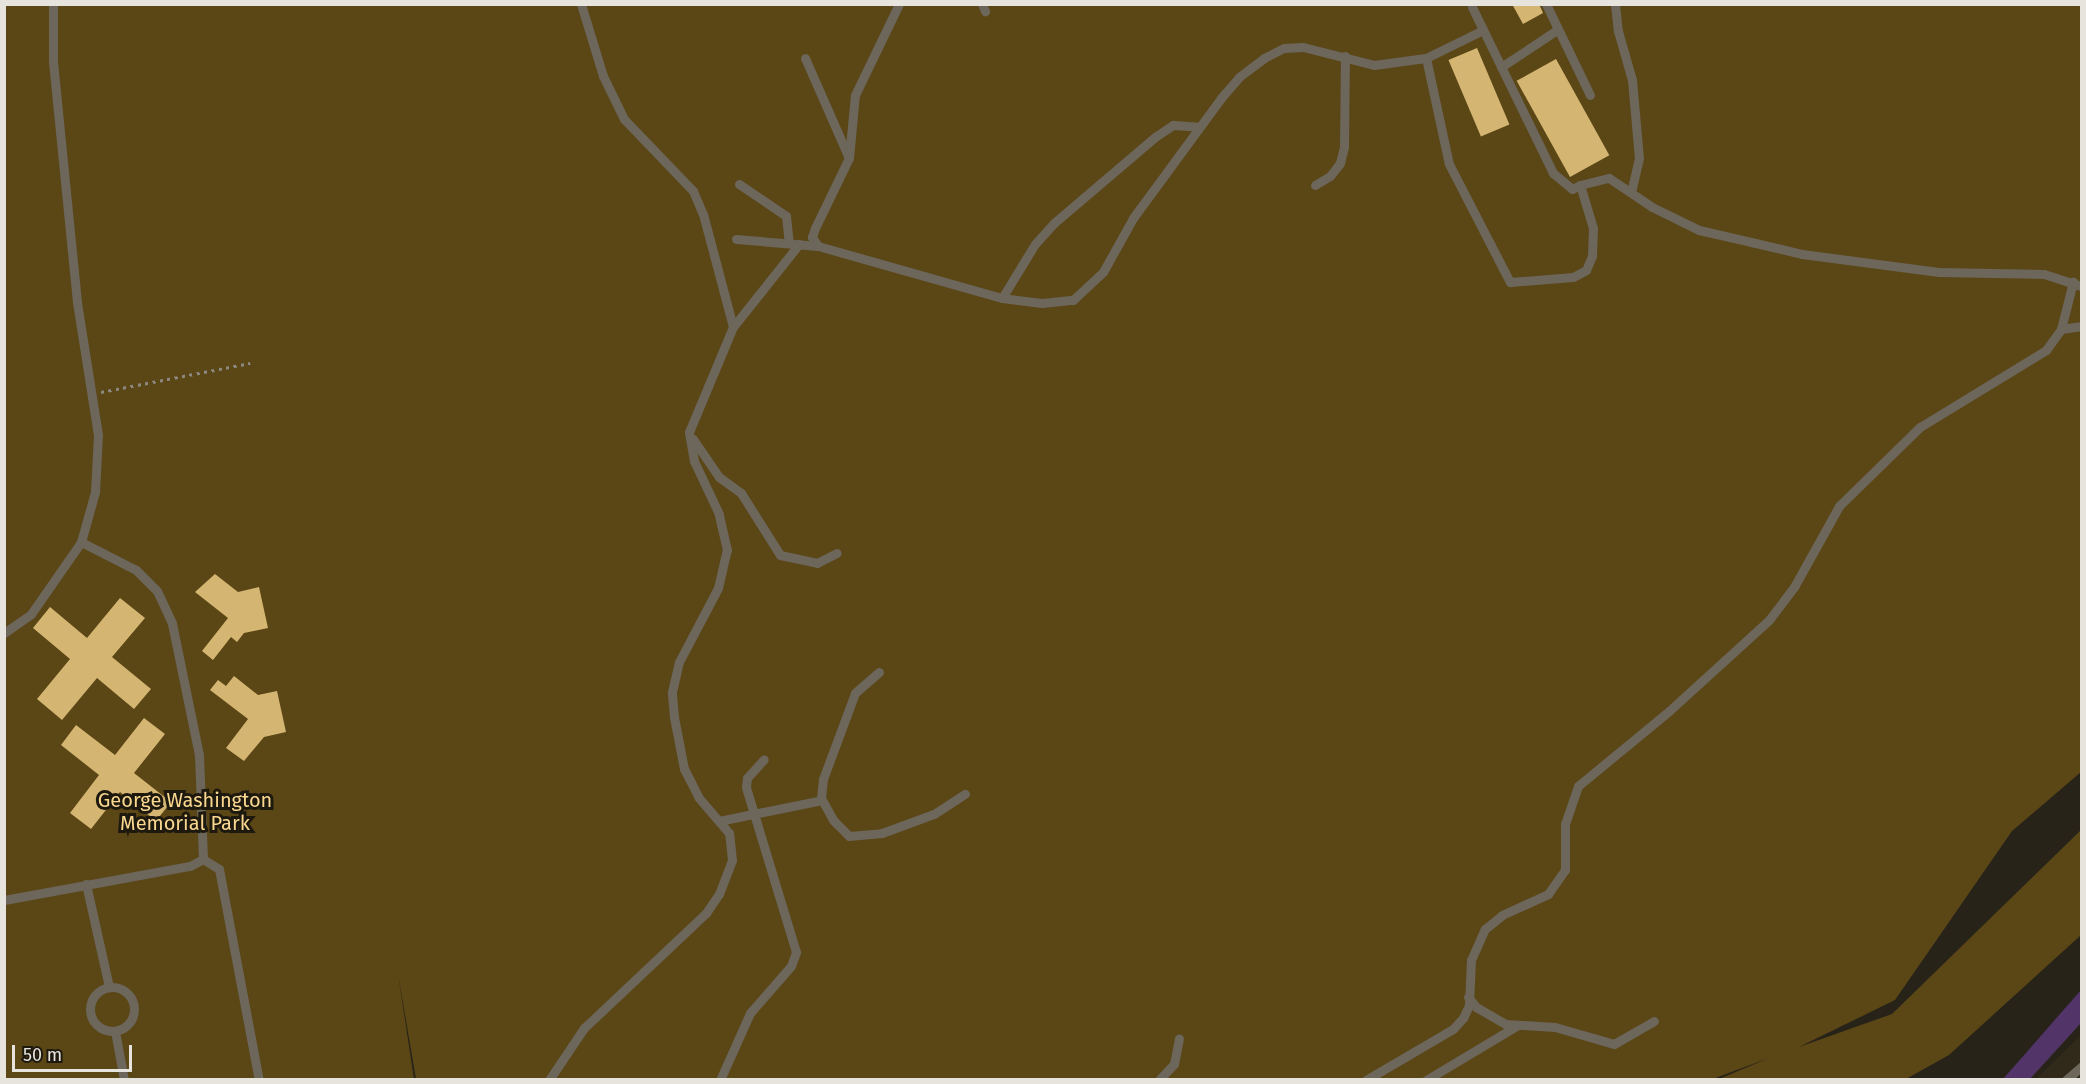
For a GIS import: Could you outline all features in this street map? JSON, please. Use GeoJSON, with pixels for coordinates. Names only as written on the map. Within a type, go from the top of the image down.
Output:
{"type":"FeatureCollection","features":[{"type":"Feature","properties":{"kind":"lane"},"geometry":{"type":"LineString","coordinates":[[4,633],[31,614],[81,542],[96,470],[98,435],[77,302],[52,60],[53,4]]}},
{"type":"Feature","properties":{"kind":"lane"},"geometry":{"type":"LineString","coordinates":[[581,4],[603,76],[624,119],[693,191],[703,214],[733,327]]}},
{"type":"Feature","properties":{"kind":"lane"},"geometry":{"type":"LineString","coordinates":[[1546,4],[1590,94]]}},
{"type":"Feature","properties":{"kind":"lane"},"geometry":{"type":"LineString","coordinates":[[1615,4],[1632,80],[1639,158],[1631,192]]}},
{"type":"Feature","properties":{"kind":"lane"},"geometry":{"type":"LineString","coordinates":[[818,246],[812,237],[815,228],[849,158],[855,95],[865,69],[900,6]]}},
{"type":"Feature","properties":{"kind":"lane"},"geometry":{"type":"LineString","coordinates":[[1366,1080],[1453,1029],[1463,1018],[1468,997],[1471,960],[1485,929],[1502,915],[1548,894],[1557,885],[1565,870],[1565,824],[1578,786],[1656,723],[1769,620],[1794,587],[1839,506],[1920,428],[2046,350],[2061,329],[2077,284],[2044,274],[1939,272],[1802,254],[1699,230],[1609,178],[1572,189],[1553,173],[1472,7]]}},
{"type":"Feature","properties":{"kind":"lane"},"geometry":{"type":"LineString","coordinates":[[736,239],[818,246],[1002,298],[1042,303],[1073,300],[1085,293],[1199,128],[1239,77],[1284,48],[1303,47],[1374,65],[1426,58],[1483,30]]}},
{"type":"Feature","properties":{"kind":"lane"},"geometry":{"type":"LineString","coordinates":[[1501,67],[1557,30]]}},
{"type":"Feature","properties":{"kind":"lane"},"geometry":{"type":"LineString","coordinates":[[1315,185],[1340,163],[1344,147],[1345,56]]}},
{"type":"Feature","properties":{"kind":"lane"},"geometry":{"type":"LineString","coordinates":[[805,58],[849,158]]}},
{"type":"Feature","properties":{"kind":"lane"},"geometry":{"type":"LineString","coordinates":[[1426,58],[1449,164],[1510,282],[1572,277],[1586,270],[1592,256],[1593,228],[1580,185]]}},
{"type":"Feature","properties":{"kind":"lane"},"geometry":{"type":"LineString","coordinates":[[1002,298],[1035,243],[1054,223],[1155,136],[1173,125],[1199,128]]}},
{"type":"Feature","properties":{"kind":"lane"},"geometry":{"type":"LineString","coordinates":[[739,184],[786,216],[794,244]]}},
{"type":"Feature","properties":{"kind":"lane"},"geometry":{"type":"LineString","coordinates":[[549,1080],[584,1028],[706,913],[719,894],[732,860],[729,833],[699,798],[684,769],[672,692],[679,662],[718,588],[727,550],[719,514],[694,461],[689,432],[733,327],[794,244]]}},
{"type":"Feature","properties":{"kind":"lane"},"geometry":{"type":"LineString","coordinates":[[2061,329],[2082,326]]}},
{"type":"Feature","properties":{"kind":"lane"},"geometry":{"type":"LineString","coordinates":[[689,432],[704,461],[741,493],[780,555],[817,563],[837,553]]}},
{"type":"Feature","properties":{"kind":"lane"},"geometry":{"type":"LineString","coordinates":[[81,542],[136,570],[157,591],[172,622],[199,755],[202,859]]}},
{"type":"Feature","properties":{"kind":"lane"},"geometry":{"type":"LineString","coordinates":[[879,672],[855,693],[842,722],[823,779],[822,800],[834,821],[849,836],[882,833],[934,814],[965,794]]}},
{"type":"Feature","properties":{"kind":"lane"},"geometry":{"type":"LineString","coordinates":[[720,1080],[750,1013],[791,966],[796,952],[754,814],[747,778],[764,759]]}},
{"type":"Feature","properties":{"kind":"lane"},"geometry":{"type":"LineString","coordinates":[[719,821],[822,800]]}},
{"type":"Feature","properties":{"kind":"lane"},"geometry":{"type":"LineString","coordinates":[[4,900],[190,866],[202,859]]}},
{"type":"Feature","properties":{"kind":"lane"},"geometry":{"type":"LineString","coordinates":[[202,859],[219,869],[258,1080]]}},
{"type":"Feature","properties":{"kind":"lane"},"geometry":{"type":"LineString","coordinates":[[87,884],[109,987]]}},
{"type":"Feature","properties":{"kind":"lane"},"geometry":{"type":"LineString","coordinates":[[109,987],[123,989],[134,1006],[132,1020],[115,1031],[101,1029],[90,1012],[97,993],[109,987]]}},
{"type":"Feature","properties":{"kind":"lane"},"geometry":{"type":"LineString","coordinates":[[1468,997],[1491,1017],[1518,1025],[1555,1027],[1614,1044],[1654,1022]]}},
{"type":"Feature","properties":{"kind":"lane"},"geometry":{"type":"LineString","coordinates":[[1426,1080],[1518,1025]]}},
{"type":"Feature","properties":{"kind":"lane"},"geometry":{"type":"LineString","coordinates":[[115,1031],[124,1080]]}},
{"type":"Feature","properties":{"kind":"lane"},"geometry":{"type":"LineString","coordinates":[[1159,1080],[1174,1064],[1179,1038]]}},
{"type":"Feature","properties":{"kind":"lane"},"geometry":{"type":"LineString","coordinates":[[2066,1080],[2082,1066]]}},
{"type":"Feature","properties":{"kind":"path"},"geometry":{"type":"LineString","coordinates":[[92,394],[250,363]]}},
{"type":"Feature","properties":{"kind":"shaded area"},"geometry":{"type":"Polygon","coordinates":[[[2081,990],[2081,1023],[2030,1079],[2003,1079],[2081,990]]]}},
{"type":"Feature","properties":{"kind":"shaded area"},"geometry":{"type":"Polygon","coordinates":[[[2081,1035],[2081,1079],[2036,1079],[2081,1035]]]}},
{"type":"Feature","properties":{"kind":"green space","name":"George Washington Memorial Park"},"geometry":{"type":"Polygon","coordinates":[[[5,5],[2081,5],[2081,772],[2012,831],[1895,1000],[1799,1047],[1892,1014],[2081,830],[2081,935],[1949,1055],[1906,1079],[1719,1079],[1769,1058],[1710,1080],[416,1079],[398,974],[414,1079],[5,1080],[5,5]]]}},
{"type":"Feature","properties":{"kind":"building"},"geometry":{"type":"Polygon","coordinates":[[[1512,4],[1539,4],[1543,13],[1523,24],[1512,4]]]}},
{"type":"Feature","properties":{"kind":"building"},"geometry":{"type":"Polygon","coordinates":[[[1477,48],[1509,124],[1481,137],[1448,60],[1477,48]]]}},
{"type":"Feature","properties":{"kind":"building"},"geometry":{"type":"Polygon","coordinates":[[[1556,59],[1609,155],[1570,177],[1517,81],[1556,59]]]}},
{"type":"Feature","properties":{"kind":"building"},"geometry":{"type":"Polygon","coordinates":[[[215,574],[238,592],[259,587],[268,628],[244,633],[237,642],[231,637],[213,660],[202,651],[228,618],[195,592],[215,574]]]}},
{"type":"Feature","properties":{"kind":"building"},"geometry":{"type":"Polygon","coordinates":[[[120,598],[145,618],[112,657],[151,689],[134,709],[97,678],[62,720],[37,699],[70,659],[33,628],[50,607],[87,638],[120,598]]]}},
{"type":"Feature","properties":{"kind":"building"},"geometry":{"type":"Polygon","coordinates":[[[234,676],[258,695],[277,691],[286,732],[264,737],[244,761],[226,748],[248,719],[210,690],[218,680],[226,686],[234,676]]]}},
{"type":"Feature","properties":{"kind":"building"},"geometry":{"type":"Polygon","coordinates":[[[144,718],[165,734],[134,773],[171,802],[156,821],[120,792],[91,829],[70,813],[99,775],[61,745],[76,725],[115,755],[144,718]]]}}]}
